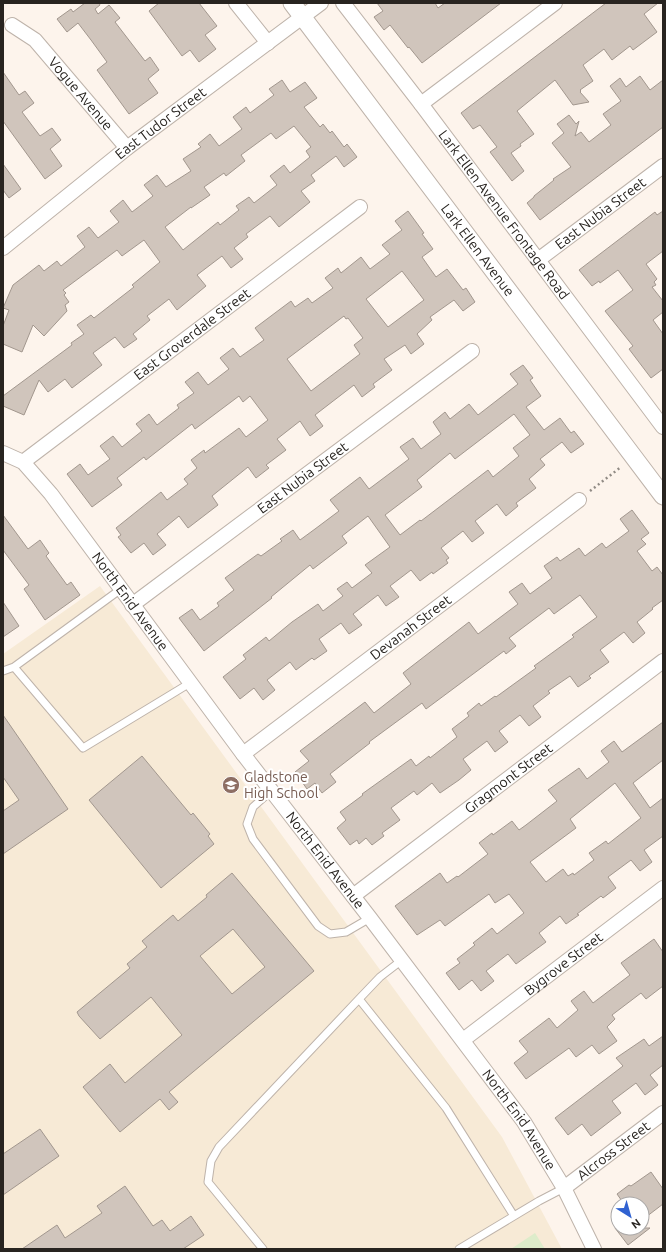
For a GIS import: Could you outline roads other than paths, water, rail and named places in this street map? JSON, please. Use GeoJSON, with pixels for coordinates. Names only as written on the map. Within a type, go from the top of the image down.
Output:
{"type":"FeatureCollection","features":[{"type":"Feature","properties":{"kind":"street"},"geometry":{"type":"LineString","coordinates":[[236,3],[268,43]]}},
{"type":"Feature","properties":{"kind":"street","name":"Lark Ellen Avenue"},"geometry":{"type":"LineString","coordinates":[[292,3],[663,496]]}},
{"type":"Feature","properties":{"kind":"street","name":"East Tudor Street"},"geometry":{"type":"LineString","coordinates":[[3,248],[127,148],[321,3]]}},
{"type":"Feature","properties":{"kind":"street","name":"Lark Ellen Avenue Frontage Road"},"geometry":{"type":"LineString","coordinates":[[343,3],[538,260],[660,417]]}},
{"type":"Feature","properties":{"kind":"street"},"geometry":{"type":"LineString","coordinates":[[421,104],[555,3]]}},
{"type":"Feature","properties":{"kind":"street","name":"Vogue Avenue"},"geometry":{"type":"LineString","coordinates":[[12,25],[35,40],[127,148]]}},
{"type":"Feature","properties":{"kind":"street","name":"East Nubia Street"},"geometry":{"type":"LineString","coordinates":[[538,260],[663,166]]}},
{"type":"Feature","properties":{"kind":"street","name":"East Groverdale Street"},"geometry":{"type":"LineString","coordinates":[[23,462],[360,207]]}},
{"type":"Feature","properties":{"kind":"street","name":"East Nubia Street"},"geometry":{"type":"LineString","coordinates":[[132,605],[472,351]]}},
{"type":"Feature","properties":{"kind":"street","name":"North Enid Avenue"},"geometry":{"type":"LineString","coordinates":[[3,453],[23,462],[51,494],[242,754],[370,918],[524,1122],[564,1188],[594,1249]]}},
{"type":"Feature","properties":{"kind":"street","name":"Devanah Street"},"geometry":{"type":"LineString","coordinates":[[242,754],[578,500]]}},
{"type":"Feature","properties":{"kind":"street","name":"Gragmont Street"},"geometry":{"type":"LineString","coordinates":[[353,896],[663,661]]}},
{"type":"Feature","properties":{"kind":"street","name":"Bygrove Street"},"geometry":{"type":"LineString","coordinates":[[463,1040],[663,888]]}},
{"type":"Feature","properties":{"kind":"street","name":"Alcross Street"},"geometry":{"type":"LineString","coordinates":[[564,1188],[663,1113]]}},
{"type":"Feature","properties":{"kind":"lane"},"geometry":{"type":"LineString","coordinates":[[3,671],[14,667],[120,588]]}},
{"type":"Feature","properties":{"kind":"lane"},"geometry":{"type":"LineString","coordinates":[[14,667],[82,748],[190,683]]}},
{"type":"Feature","properties":{"kind":"lane"},"geometry":{"type":"LineString","coordinates":[[271,791],[253,807],[247,824],[252,839],[318,926],[330,934],[346,932],[370,918]]}},
{"type":"Feature","properties":{"kind":"lane"},"geometry":{"type":"LineString","coordinates":[[263,1249],[208,1182],[211,1161],[219,1147],[380,976],[402,960]]}},
{"type":"Feature","properties":{"kind":"lane"},"geometry":{"type":"LineString","coordinates":[[359,999],[446,1108],[514,1216]]}},
{"type":"Feature","properties":{"kind":"lane"},"geometry":{"type":"LineString","coordinates":[[459,1249],[564,1188]]}},
{"type":"Feature","properties":{"kind":"place","name":"Gladstone High School"},"geometry":{"type":"Point","coordinates":[231,785]}}]}
